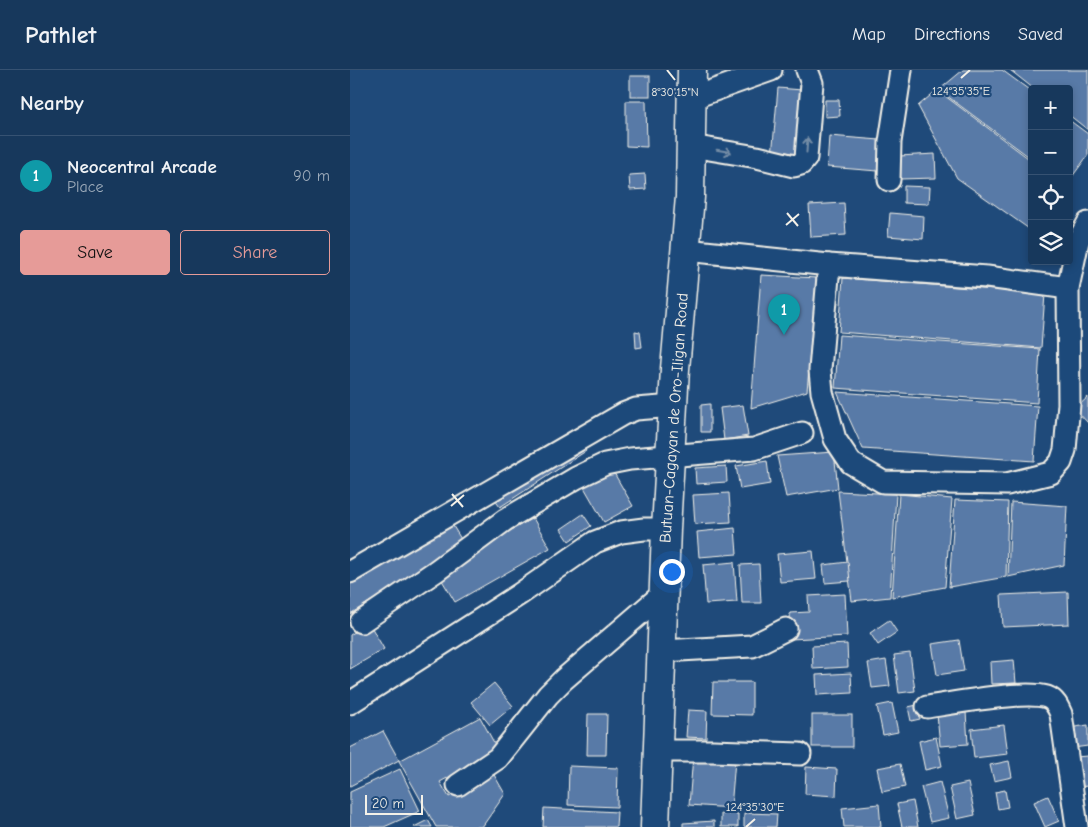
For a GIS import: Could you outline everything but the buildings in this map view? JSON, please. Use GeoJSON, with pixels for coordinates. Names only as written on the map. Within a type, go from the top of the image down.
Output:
{"type":"FeatureCollection","features":[{"type":"Feature","properties":{"kind":"highway","name":"Butuan-Cagayan de Oro-Iligan Road"},"geometry":{"type":"LineString","coordinates":[[655,827],[666,529],[686,250],[691,146],[692,70]]}},
{"type":"Feature","properties":{"kind":"street"},"geometry":{"type":"LineString","coordinates":[[692,98],[771,70]]}},
{"type":"Feature","properties":{"kind":"street"},"geometry":{"type":"LineString","coordinates":[[691,146],[757,157],[794,166],[801,164],[806,158],[812,83],[806,70]]}},
{"type":"Feature","properties":{"kind":"street"},"geometry":{"type":"LineString","coordinates":[[889,180],[890,142],[900,70]]}},
{"type":"Feature","properties":{"kind":"street"},"geometry":{"type":"LineString","coordinates":[[829,266],[820,370],[822,392],[835,438],[851,463],[882,482],[1007,484],[1051,473],[1061,462],[1065,450],[1069,404],[1068,288],[1078,241],[1088,223]]}},
{"type":"Feature","properties":{"kind":"street"},"geometry":{"type":"LineString","coordinates":[[686,250],[829,266],[987,277],[1068,288]]}},
{"type":"Feature","properties":{"kind":"street"},"geometry":{"type":"LineString","coordinates":[[350,572],[623,414],[636,409],[674,406]]}},
{"type":"Feature","properties":{"kind":"street"},"geometry":{"type":"LineString","coordinates":[[361,622],[505,520],[576,478],[605,464],[630,459],[754,450],[802,433]]}},
{"type":"Feature","properties":{"kind":"street"},"geometry":{"type":"LineString","coordinates":[[350,703],[520,594],[595,542],[621,532],[666,529]]}},
{"type":"Feature","properties":{"kind":"street"},"geometry":{"type":"LineString","coordinates":[[458,785],[498,758],[564,679],[665,592]]}},
{"type":"Feature","properties":{"kind":"street"},"geometry":{"type":"LineString","coordinates":[[662,652],[752,646],[786,630]]}},
{"type":"Feature","properties":{"kind":"street"},"geometry":{"type":"LineString","coordinates":[[927,707],[985,699],[1048,697],[1056,704],[1061,714],[1077,827]]}},
{"type":"Feature","properties":{"kind":"street"},"geometry":{"type":"LineString","coordinates":[[658,752],[713,750],[800,754]]}},
{"type":"Feature","properties":{"kind":"place","name":"Neocentral Arcade"},"geometry":{"type":"Point","coordinates":[784,335]}}]}
